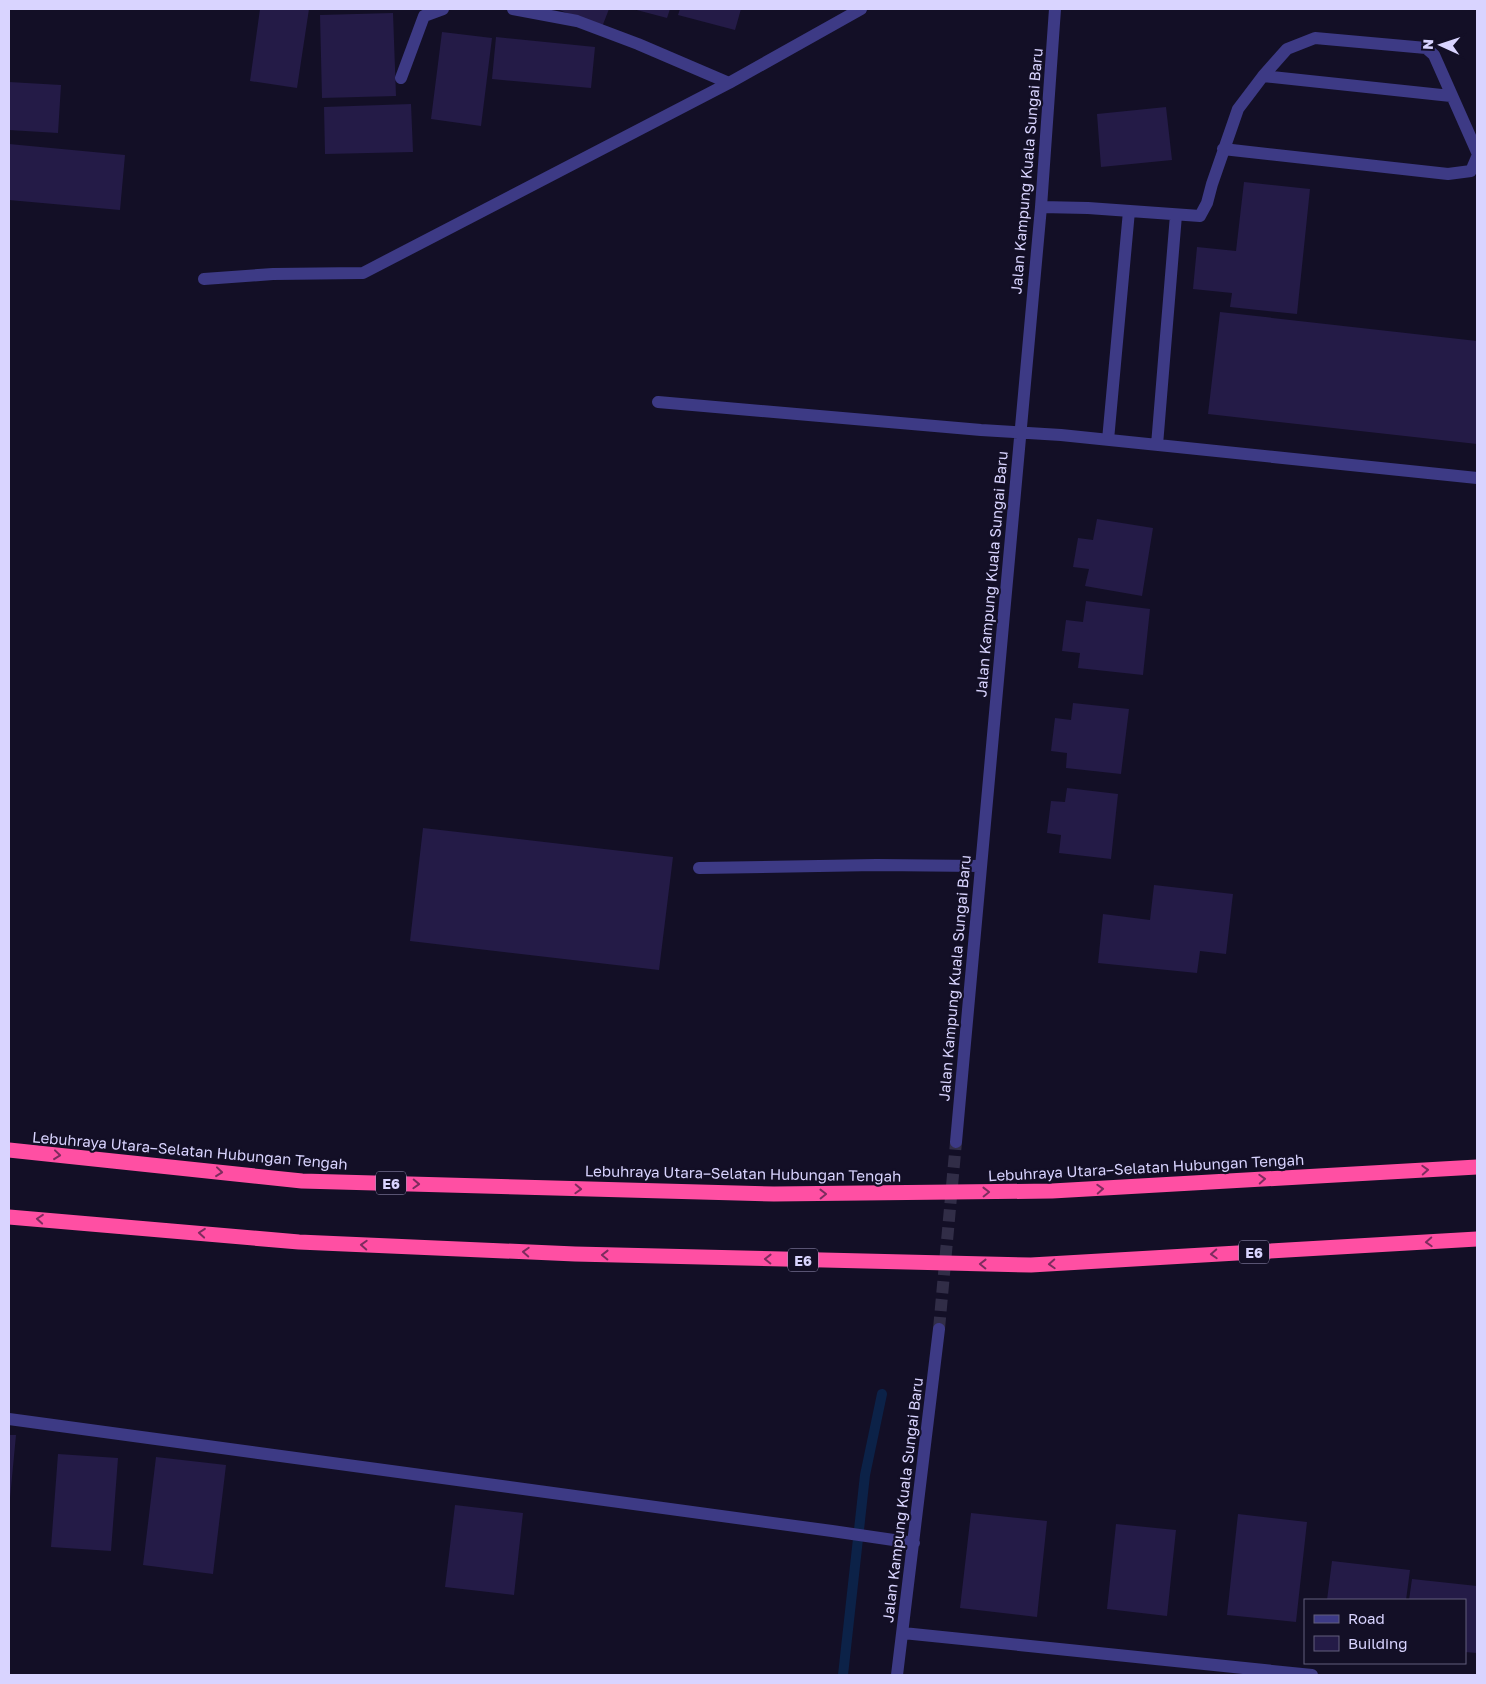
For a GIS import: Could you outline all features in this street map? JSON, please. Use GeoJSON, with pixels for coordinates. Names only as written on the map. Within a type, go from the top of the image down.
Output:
{"type":"FeatureCollection","features":[{"type":"Feature","properties":{"kind":"highway","name":"Lebuhraya Utara–Selatan Hubungan Tengah"},"geometry":{"type":"LineString","coordinates":[[9,1150],[302,1181],[774,1194],[1052,1191],[1477,1167]]}},
{"type":"Feature","properties":{"kind":"highway","name":"E6"},"geometry":{"type":"LineString","coordinates":[[9,1216],[309,1242],[575,1254],[1021,1265],[1477,1239]]}},
{"type":"Feature","properties":{"kind":"street"},"geometry":{"type":"LineString","coordinates":[[401,78],[424,16],[443,9]]}},
{"type":"Feature","properties":{"kind":"street"},"geometry":{"type":"LineString","coordinates":[[513,9],[577,21],[729,83]]}},
{"type":"Feature","properties":{"kind":"street"},"geometry":{"type":"LineString","coordinates":[[204,279],[273,274],[363,273],[729,83],[861,9]]}},
{"type":"Feature","properties":{"kind":"street","name":"Jalan Kampung Kuala Sungai Baru"},"geometry":{"type":"LineString","coordinates":[[956,1142],[1041,207],[1055,9]]}},
{"type":"Feature","properties":{"kind":"street"},"geometry":{"type":"LineString","coordinates":[[1041,207],[1088,208],[1200,216],[1207,203],[1223,150],[1238,110],[1263,76],[1287,49],[1315,38],[1426,48],[1434,55],[1477,152]]}},
{"type":"Feature","properties":{"kind":"street"},"geometry":{"type":"LineString","coordinates":[[1263,76],[1451,96]]}},
{"type":"Feature","properties":{"kind":"street"},"geometry":{"type":"LineString","coordinates":[[1223,150],[1448,174],[1471,171],[1477,157]]}},
{"type":"Feature","properties":{"kind":"street"},"geometry":{"type":"LineString","coordinates":[[1108,440],[1129,211]]}},
{"type":"Feature","properties":{"kind":"street"},"geometry":{"type":"LineString","coordinates":[[1158,446],[1176,215]]}},
{"type":"Feature","properties":{"kind":"street"},"geometry":{"type":"LineString","coordinates":[[658,402],[1108,440],[1477,478]]}},
{"type":"Feature","properties":{"kind":"street"},"geometry":{"type":"LineString","coordinates":[[700,868],[876,865],[981,866]]}},
{"type":"Feature","properties":{"kind":"street","name":"Jalan Kampung Kuala Sungai Baru"},"geometry":{"type":"LineString","coordinates":[[897,1675],[939,1329]]}},
{"type":"Feature","properties":{"kind":"street"},"geometry":{"type":"LineString","coordinates":[[9,1418],[832,1530],[914,1543]]}},
{"type":"Feature","properties":{"kind":"street"},"geometry":{"type":"LineString","coordinates":[[902,1633],[1312,1675]]}},
{"type":"Feature","properties":{"kind":"building"},"geometry":{"type":"Polygon","coordinates":[[[260,9],[309,9],[297,88],[250,81],[260,9]]]}},
{"type":"Feature","properties":{"kind":"building"},"geometry":{"type":"Polygon","coordinates":[[[557,9],[609,9],[602,27],[557,9]]]}},
{"type":"Feature","properties":{"kind":"building"},"geometry":{"type":"Polygon","coordinates":[[[633,9],[670,9],[667,18],[633,9]]]}},
{"type":"Feature","properties":{"kind":"building"},"geometry":{"type":"Polygon","coordinates":[[[680,9],[741,9],[735,30],[678,15],[680,9]]]}},
{"type":"Feature","properties":{"kind":"building"},"geometry":{"type":"Polygon","coordinates":[[[393,13],[396,96],[322,98],[320,15],[393,13]]]}},
{"type":"Feature","properties":{"kind":"building"},"geometry":{"type":"Polygon","coordinates":[[[442,32],[492,38],[481,126],[431,119],[442,32]]]}},
{"type":"Feature","properties":{"kind":"building"},"geometry":{"type":"Polygon","coordinates":[[[496,37],[595,47],[591,88],[492,79],[496,37]]]}},
{"type":"Feature","properties":{"kind":"building"},"geometry":{"type":"Polygon","coordinates":[[[9,82],[61,85],[58,133],[9,130],[9,82]]]}},
{"type":"Feature","properties":{"kind":"building"},"geometry":{"type":"Polygon","coordinates":[[[411,104],[413,152],[325,154],[324,107],[411,104]]]}},
{"type":"Feature","properties":{"kind":"building"},"geometry":{"type":"Polygon","coordinates":[[[1166,107],[1172,160],[1101,167],[1097,114],[1166,107]]]}},
{"type":"Feature","properties":{"kind":"building"},"geometry":{"type":"Polygon","coordinates":[[[9,144],[125,155],[120,210],[9,200],[9,144]]]}},
{"type":"Feature","properties":{"kind":"building"},"geometry":{"type":"Polygon","coordinates":[[[1244,182],[1310,189],[1297,314],[1230,307],[1232,293],[1193,289],[1197,247],[1236,251],[1244,182]]]}},
{"type":"Feature","properties":{"kind":"building"},"geometry":{"type":"Polygon","coordinates":[[[1220,312],[1477,341],[1477,444],[1208,414],[1220,312]]]}},
{"type":"Feature","properties":{"kind":"building"},"geometry":{"type":"Polygon","coordinates":[[[1097,519],[1153,528],[1142,596],[1085,586],[1089,569],[1073,567],[1078,538],[1093,540],[1097,519]]]}},
{"type":"Feature","properties":{"kind":"building"},"geometry":{"type":"Polygon","coordinates":[[[1086,601],[1150,609],[1143,675],[1078,668],[1080,653],[1062,651],[1066,620],[1083,622],[1086,601]]]}},
{"type":"Feature","properties":{"kind":"building"},"geometry":{"type":"Polygon","coordinates":[[[1073,703],[1129,709],[1121,774],[1066,768],[1067,753],[1051,751],[1055,718],[1071,720],[1073,703]]]}},
{"type":"Feature","properties":{"kind":"building"},"geometry":{"type":"Polygon","coordinates":[[[1067,788],[1118,794],[1111,859],[1059,853],[1061,835],[1047,833],[1051,801],[1065,802],[1067,788]]]}},
{"type":"Feature","properties":{"kind":"building"},"geometry":{"type":"Polygon","coordinates":[[[423,828],[673,857],[659,970],[410,941],[423,828]]]}},
{"type":"Feature","properties":{"kind":"building"},"geometry":{"type":"Polygon","coordinates":[[[1154,885],[1233,894],[1226,954],[1200,951],[1197,973],[1098,963],[1103,914],[1150,920],[1154,885]]]}},
{"type":"Feature","properties":{"kind":"building"},"geometry":{"type":"Polygon","coordinates":[[[9,1435],[16,1435],[10,1498],[9,1498],[9,1435]]]}},
{"type":"Feature","properties":{"kind":"building"},"geometry":{"type":"Polygon","coordinates":[[[58,1454],[118,1458],[111,1551],[51,1547],[58,1454]]]}},
{"type":"Feature","properties":{"kind":"building"},"geometry":{"type":"Polygon","coordinates":[[[156,1457],[226,1465],[213,1574],[143,1565],[156,1457]]]}},
{"type":"Feature","properties":{"kind":"building"},"geometry":{"type":"Polygon","coordinates":[[[455,1505],[523,1513],[514,1595],[445,1587],[455,1505]]]}},
{"type":"Feature","properties":{"kind":"building"},"geometry":{"type":"Polygon","coordinates":[[[971,1513],[1047,1521],[1037,1617],[960,1608],[971,1513]]]}},
{"type":"Feature","properties":{"kind":"building"},"geometry":{"type":"Polygon","coordinates":[[[1238,1514],[1307,1522],[1296,1622],[1227,1615],[1238,1514]]]}},
{"type":"Feature","properties":{"kind":"building"},"geometry":{"type":"Polygon","coordinates":[[[1116,1524],[1176,1530],[1167,1616],[1107,1609],[1116,1524]]]}},
{"type":"Feature","properties":{"kind":"building"},"geometry":{"type":"Polygon","coordinates":[[[1332,1561],[1410,1570],[1406,1599],[1327,1599],[1332,1561]]]}},
{"type":"Feature","properties":{"kind":"building"},"geometry":{"type":"Polygon","coordinates":[[[1412,1579],[1477,1586],[1477,1653],[1466,1652],[1466,1599],[1409,1599],[1412,1579]]]}},
{"type":"Feature","properties":{"kind":"waterway"},"geometry":{"type":"LineString","coordinates":[[843,1675],[865,1475],[882,1394]]}},
{"type":"Feature","properties":{"kind":"tunnel"},"geometry":{"type":"LineString","coordinates":[[939,1329],[956,1142]]}}]}
